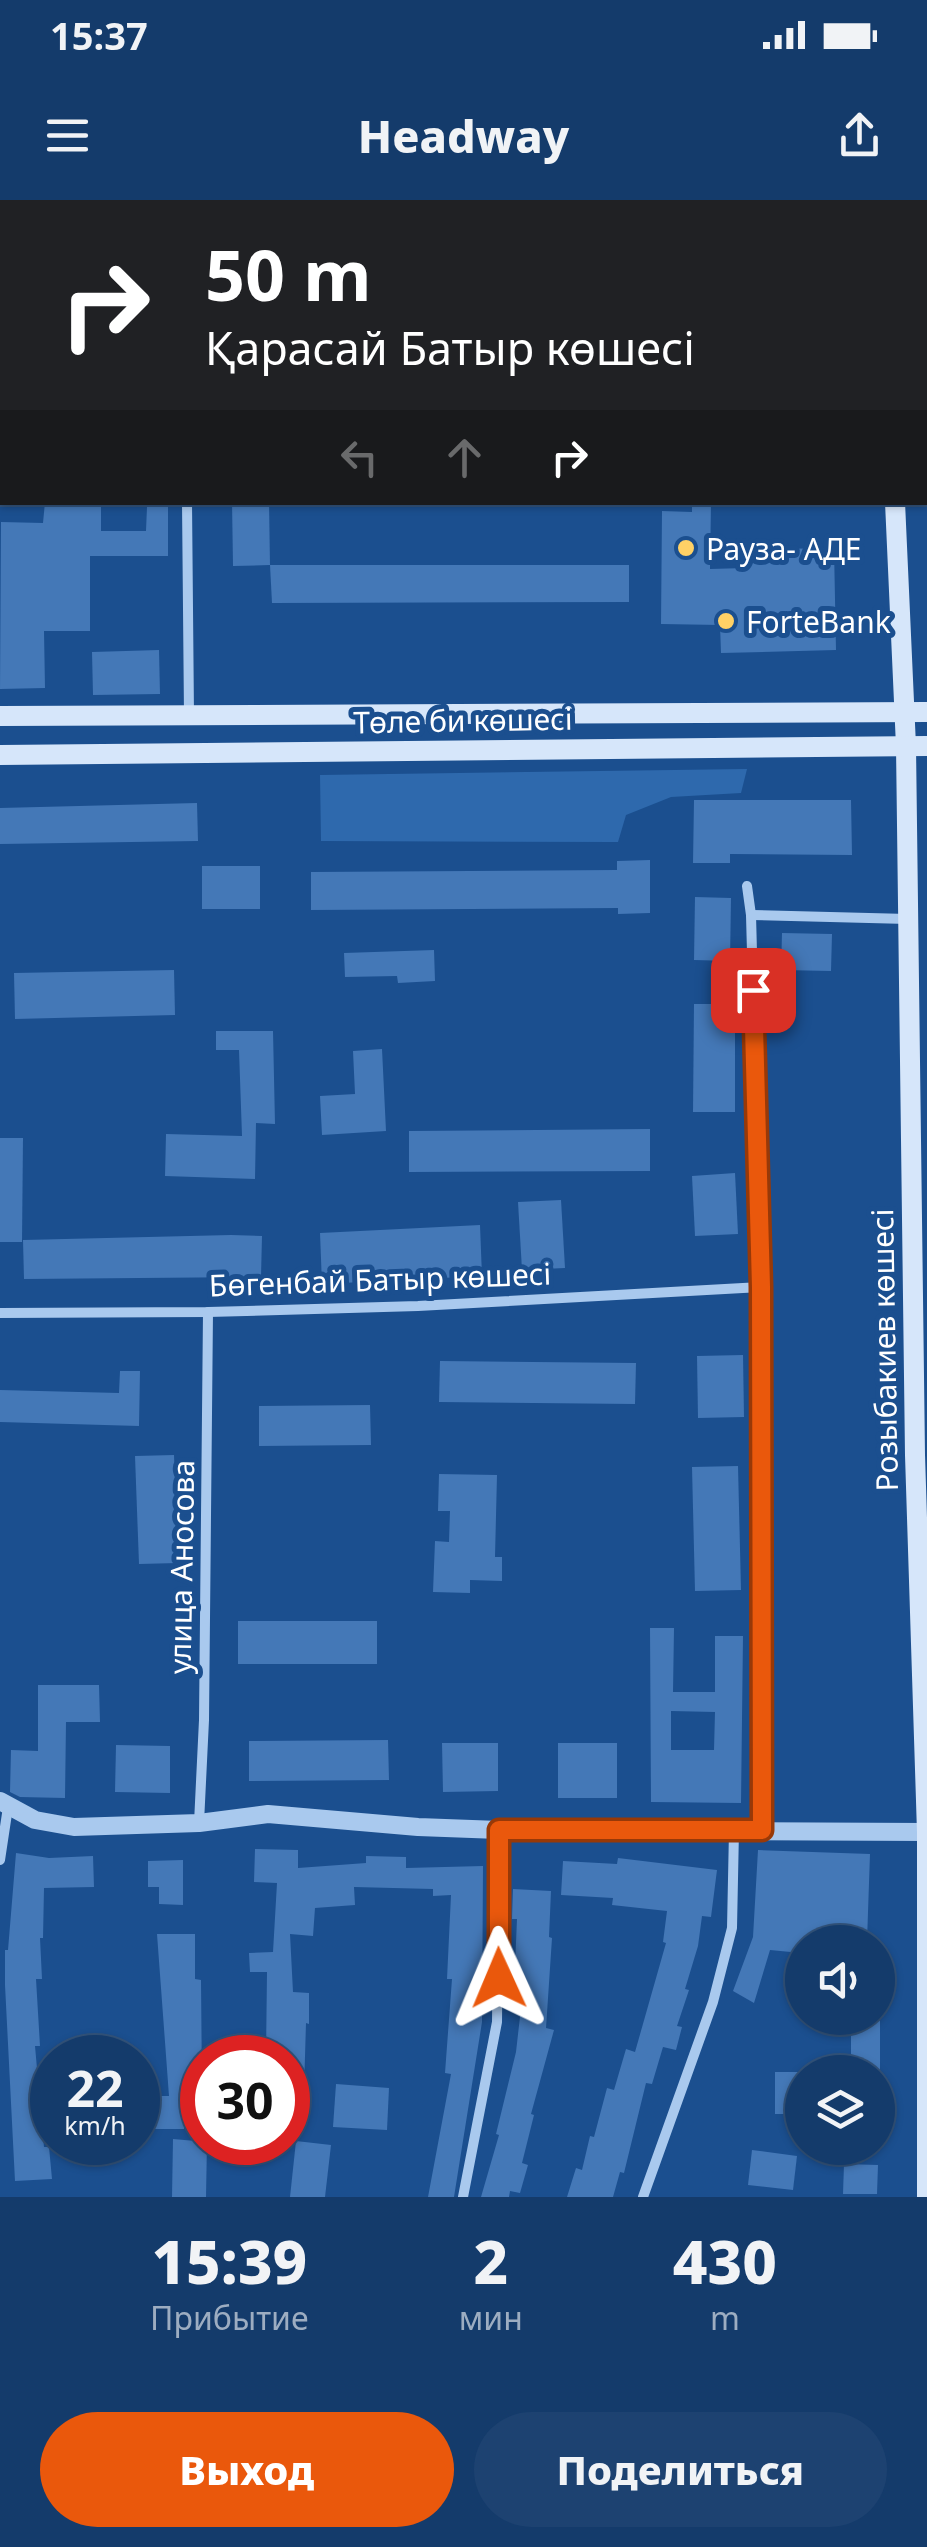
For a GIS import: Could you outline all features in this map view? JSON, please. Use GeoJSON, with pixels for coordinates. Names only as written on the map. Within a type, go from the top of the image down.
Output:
{"type":"FeatureCollection","features":[{"type":"Feature","properties":{"kind":"main road","name":"Розыбакиев көшесі"},"geometry":{"type":"LineString","coordinates":[[894,505],[905,713],[917,746],[908,919],[921,1296],[915,1455],[927,1832],[927,2197]]}},
{"type":"Feature","properties":{"kind":"main road","name":"Төле би көшесі"},"geometry":{"type":"LineString","coordinates":[[0,716],[927,712]]}},
{"type":"Feature","properties":{"kind":"main road"},"geometry":{"type":"LineString","coordinates":[[662,748],[680,730],[679,720],[665,713]]}},
{"type":"Feature","properties":{"kind":"main road","name":"Төле би көшесі"},"geometry":{"type":"LineString","coordinates":[[0,755],[917,746]]}},
{"type":"Feature","properties":{"kind":"street"},"geometry":{"type":"LineString","coordinates":[[187,505],[189,715]]}},
{"type":"Feature","properties":{"kind":"street"},"geometry":{"type":"LineString","coordinates":[[746,886],[751,915],[761,1287],[762,1830]]}},
{"type":"Feature","properties":{"kind":"street"},"geometry":{"type":"LineString","coordinates":[[751,915],[908,919]]}},
{"type":"Feature","properties":{"kind":"street","name":"Бөгенбай Батыр көшесі"},"geometry":{"type":"LineString","coordinates":[[0,1313],[418,1306],[761,1287]]}},
{"type":"Feature","properties":{"kind":"street","name":"улица Аносова"},"geometry":{"type":"LineString","coordinates":[[199,1823],[204,1720],[208,1312]]}},
{"type":"Feature","properties":{"kind":"street"},"geometry":{"type":"LineString","coordinates":[[0,1860],[4,1804],[35,1820],[74,1827],[199,1823],[268,1814],[499,1830],[927,1832]]}},
{"type":"Feature","properties":{"kind":"street"},"geometry":{"type":"LineString","coordinates":[[462,2197],[497,2022],[499,1830]]}},
{"type":"Feature","properties":{"kind":"street"},"geometry":{"type":"LineString","coordinates":[[644,2197],[713,2002],[732,1928],[734,1830]]}},
{"type":"Feature","properties":{"kind":"shaded area"},"geometry":{"type":"Polygon","coordinates":[[[747,769],[741,793],[671,797],[626,815],[618,842],[321,841],[320,775],[747,769]]]}},
{"type":"Feature","properties":{"kind":"building"},"geometry":{"type":"Polygon","coordinates":[[[45,505],[101,505],[101,531],[146,531],[147,507],[168,507],[168,556],[90,556],[90,631],[44,631],[45,688],[0,689],[1,522],[43,523],[45,505]]]}},
{"type":"Feature","properties":{"kind":"building"},"geometry":{"type":"Polygon","coordinates":[[[232,505],[269,505],[270,565],[233,566],[232,505]]]}},
{"type":"Feature","properties":{"kind":"building"},"geometry":{"type":"Polygon","coordinates":[[[692,505],[711,505],[710,569],[745,568],[745,543],[777,543],[778,549],[834,548],[836,650],[721,653],[720,625],[661,624],[662,511],[692,512],[692,505]]]}},
{"type":"Feature","properties":{"kind":"building"},"geometry":{"type":"Polygon","coordinates":[[[270,565],[629,565],[629,602],[272,603],[270,565]]]}},
{"type":"Feature","properties":{"kind":"building"},"geometry":{"type":"Polygon","coordinates":[[[159,650],[160,694],[93,695],[92,652],[159,650]]]}},
{"type":"Feature","properties":{"kind":"building"},"geometry":{"type":"Polygon","coordinates":[[[694,800],[851,800],[852,855],[730,854],[730,863],[693,863],[694,800]]]}},
{"type":"Feature","properties":{"kind":"building"},"geometry":{"type":"Polygon","coordinates":[[[197,803],[198,841],[0,844],[0,808],[197,803]]]}},
{"type":"Feature","properties":{"kind":"building"},"geometry":{"type":"Polygon","coordinates":[[[650,860],[650,913],[618,914],[618,908],[311,910],[311,872],[617,870],[617,861],[650,860]]]}},
{"type":"Feature","properties":{"kind":"building"},"geometry":{"type":"Polygon","coordinates":[[[202,866],[260,866],[260,909],[202,909],[202,866]]]}},
{"type":"Feature","properties":{"kind":"building"},"geometry":{"type":"Polygon","coordinates":[[[695,897],[731,898],[730,961],[694,960],[695,897]]]}},
{"type":"Feature","properties":{"kind":"building"},"geometry":{"type":"Polygon","coordinates":[[[782,933],[832,934],[831,971],[781,970],[782,933]]]}},
{"type":"Feature","properties":{"kind":"building"},"geometry":{"type":"Polygon","coordinates":[[[434,950],[435,981],[398,983],[397,976],[345,977],[344,953],[434,950]]]}},
{"type":"Feature","properties":{"kind":"building"},"geometry":{"type":"Polygon","coordinates":[[[174,970],[175,1015],[15,1019],[14,973],[174,970]]]}},
{"type":"Feature","properties":{"kind":"building"},"geometry":{"type":"Polygon","coordinates":[[[694,1004],[735,1004],[735,1112],[693,1112],[694,1004]]]}},
{"type":"Feature","properties":{"kind":"building"},"geometry":{"type":"Polygon","coordinates":[[[216,1031],[273,1031],[275,1124],[256,1123],[255,1179],[165,1176],[166,1134],[242,1136],[239,1050],[216,1050],[216,1031]]]}},
{"type":"Feature","properties":{"kind":"building"},"geometry":{"type":"Polygon","coordinates":[[[382,1049],[386,1131],[322,1135],[320,1096],[355,1094],[353,1051],[382,1049]]]}},
{"type":"Feature","properties":{"kind":"building"},"geometry":{"type":"Polygon","coordinates":[[[650,1129],[650,1171],[409,1172],[409,1131],[650,1129]]]}},
{"type":"Feature","properties":{"kind":"building"},"geometry":{"type":"Polygon","coordinates":[[[0,1138],[23,1138],[22,1242],[0,1242],[0,1138]]]}},
{"type":"Feature","properties":{"kind":"building"},"geometry":{"type":"Polygon","coordinates":[[[735,1173],[738,1234],[695,1236],[692,1176],[735,1173]]]}},
{"type":"Feature","properties":{"kind":"building"},"geometry":{"type":"Polygon","coordinates":[[[561,1200],[565,1268],[522,1270],[518,1202],[561,1200]]]}},
{"type":"Feature","properties":{"kind":"building"},"geometry":{"type":"Polygon","coordinates":[[[480,1225],[482,1276],[322,1284],[320,1233],[480,1225]]]}},
{"type":"Feature","properties":{"kind":"building"},"geometry":{"type":"Polygon","coordinates":[[[262,1236],[261,1277],[24,1279],[23,1240],[262,1236]]]}},
{"type":"Feature","properties":{"kind":"building"},"geometry":{"type":"Polygon","coordinates":[[[743,1355],[744,1417],[698,1418],[697,1356],[743,1355]]]}},
{"type":"Feature","properties":{"kind":"building"},"geometry":{"type":"Polygon","coordinates":[[[440,1361],[636,1363],[635,1404],[439,1402],[440,1361]]]}},
{"type":"Feature","properties":{"kind":"building"},"geometry":{"type":"Polygon","coordinates":[[[120,1371],[140,1371],[139,1426],[0,1422],[0,1390],[119,1393],[120,1371]]]}},
{"type":"Feature","properties":{"kind":"building"},"geometry":{"type":"Polygon","coordinates":[[[370,1405],[371,1445],[259,1446],[259,1406],[370,1405]]]}},
{"type":"Feature","properties":{"kind":"building"},"geometry":{"type":"Polygon","coordinates":[[[174,1455],[178,1563],[139,1564],[135,1456],[174,1455]]]}},
{"type":"Feature","properties":{"kind":"building"},"geometry":{"type":"Polygon","coordinates":[[[738,1466],[741,1590],[695,1591],[692,1467],[738,1466]]]}},
{"type":"Feature","properties":{"kind":"building"},"geometry":{"type":"Polygon","coordinates":[[[439,1474],[497,1475],[495,1557],[502,1557],[502,1581],[470,1580],[470,1593],[433,1592],[435,1541],[449,1542],[450,1511],[438,1511],[439,1474]]]}},
{"type":"Feature","properties":{"kind":"building"},"geometry":{"type":"Polygon","coordinates":[[[238,1621],[377,1621],[377,1664],[238,1664],[238,1621]]]}},
{"type":"Feature","properties":{"kind":"building"},"geometry":{"type":"Polygon","coordinates":[[[650,1628],[674,1628],[673,1692],[715,1692],[715,1636],[743,1636],[741,1803],[651,1802],[650,1628]],[[671,1711],[671,1750],[714,1750],[715,1712],[671,1711]]]}},
{"type":"Feature","properties":{"kind":"building"},"geometry":{"type":"Polygon","coordinates":[[[38,1685],[99,1685],[100,1722],[66,1722],[65,1798],[20,1797],[10,1792],[11,1750],[38,1751],[38,1685]]]}},
{"type":"Feature","properties":{"kind":"building"},"geometry":{"type":"Polygon","coordinates":[[[388,1740],[389,1780],[249,1781],[249,1741],[388,1740]]]}},
{"type":"Feature","properties":{"kind":"building"},"geometry":{"type":"Polygon","coordinates":[[[442,1743],[498,1743],[498,1791],[443,1792],[442,1743]]]}},
{"type":"Feature","properties":{"kind":"building"},"geometry":{"type":"Polygon","coordinates":[[[558,1743],[617,1743],[617,1798],[558,1798],[558,1743]]]}},
{"type":"Feature","properties":{"kind":"building"},"geometry":{"type":"Polygon","coordinates":[[[116,1745],[170,1746],[170,1793],[115,1792],[116,1745]]]}},
{"type":"Feature","properties":{"kind":"building"},"geometry":{"type":"Polygon","coordinates":[[[255,1849],[298,1850],[298,1868],[366,1863],[366,1856],[406,1857],[406,1868],[483,1866],[482,2022],[454,2197],[428,2197],[451,2074],[445,2073],[452,1979],[447,1979],[451,1895],[433,1896],[433,1889],[354,1887],[355,1905],[315,1908],[313,1936],[290,1934],[293,1992],[309,1993],[306,2035],[266,2035],[267,1972],[250,1972],[249,1953],[273,1952],[277,1883],[254,1882],[255,1849]]]}},
{"type":"Feature","properties":{"kind":"building"},"geometry":{"type":"Polygon","coordinates":[[[758,1850],[870,1854],[868,1925],[785,1925],[785,1951],[770,1950],[754,2003],[733,1991],[753,1937],[758,1850]]]}},
{"type":"Feature","properties":{"kind":"building"},"geometry":{"type":"Polygon","coordinates":[[[16,1853],[49,1858],[93,1856],[94,1887],[44,1888],[42,1979],[36,1979],[39,2035],[30,2035],[30,2165],[51,2165],[52,2179],[15,2181],[5,1985],[16,1853]]]}},
{"type":"Feature","properties":{"kind":"building"},"geometry":{"type":"Polygon","coordinates":[[[618,1858],[717,1870],[711,1917],[702,1916],[685,1989],[689,1990],[677,2026],[682,2027],[676,2050],[663,2047],[652,2084],[646,2083],[624,2173],[620,2172],[613,2197],[567,2197],[576,2168],[582,2170],[607,2088],[614,2090],[626,2049],[635,2052],[666,1943],[663,1942],[667,1911],[612,1905],[613,1898],[561,1895],[563,1861],[617,1864],[618,1858]]]}},
{"type":"Feature","properties":{"kind":"building"},"geometry":{"type":"Polygon","coordinates":[[[183,1860],[183,1905],[159,1904],[159,1887],[148,1887],[148,1861],[183,1860]]]}},
{"type":"Feature","properties":{"kind":"building"},"geometry":{"type":"Polygon","coordinates":[[[513,1889],[551,1891],[546,2028],[554,2030],[531,2114],[534,2115],[522,2163],[528,2165],[520,2193],[510,2191],[509,2197],[481,2197],[499,2135],[496,2134],[516,2052],[521,2008],[514,2007],[519,1966],[515,1966],[517,1919],[512,1919],[513,1889]]]}},
{"type":"Feature","properties":{"kind":"building"},"geometry":{"type":"Polygon","coordinates":[[[157,1934],[195,1934],[195,1979],[201,1980],[202,2035],[180,2035],[180,2129],[160,2129],[160,2096],[169,2096],[157,1934]]]}},
{"type":"Feature","properties":{"kind":"building"},"geometry":{"type":"Polygon","coordinates":[[[851,2035],[880,2035],[880,2055],[851,2055],[851,2035]]]}},
{"type":"Feature","properties":{"kind":"building"},"geometry":{"type":"Polygon","coordinates":[[[775,2072],[785,2072],[785,2114],[775,2114],[775,2072]]]}},
{"type":"Feature","properties":{"kind":"building"},"geometry":{"type":"Polygon","coordinates":[[[336,2084],[389,2088],[387,2130],[333,2127],[336,2084]]]}},
{"type":"Feature","properties":{"kind":"building"},"geometry":{"type":"Polygon","coordinates":[[[173,2139],[180,2140],[180,2165],[207,2165],[206,2197],[172,2197],[173,2139]]]}},
{"type":"Feature","properties":{"kind":"building"},"geometry":{"type":"Polygon","coordinates":[[[310,2143],[331,2145],[325,2197],[290,2197],[293,2165],[310,2165],[310,2143]]]}},
{"type":"Feature","properties":{"kind":"building"},"geometry":{"type":"Polygon","coordinates":[[[752,2150],[785,2154],[785,2165],[796,2165],[793,2190],[748,2185],[752,2150]]]}},
{"type":"Feature","properties":{"kind":"building"},"geometry":{"type":"Polygon","coordinates":[[[844,2165],[878,2165],[877,2194],[843,2194],[844,2165]]]}},
{"type":"Feature","properties":{"kind":"place","name":"Рауза- АДЕ"},"geometry":{"type":"Point","coordinates":[686,548]}},
{"type":"Feature","properties":{"kind":"place","name":"ForteBank"},"geometry":{"type":"Point","coordinates":[726,621]}},
{"type":"Feature","properties":{"kind":"route"},"geometry":{"type":"LineString","coordinates":[[499,1978],[499,1830],[762,1830],[761,1287],[753,990]]}}]}
